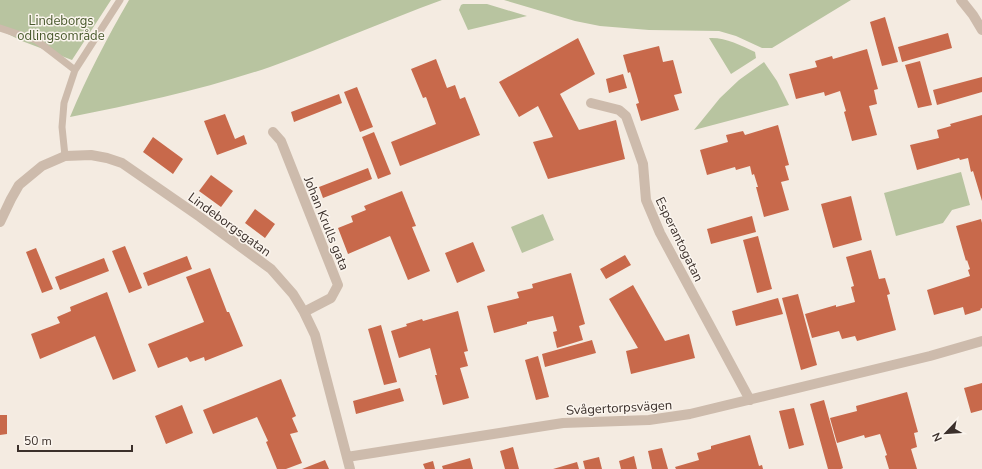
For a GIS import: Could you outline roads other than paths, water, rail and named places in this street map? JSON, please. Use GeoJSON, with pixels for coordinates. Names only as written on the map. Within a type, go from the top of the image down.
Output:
{"type":"FeatureCollection","features":[{"type":"Feature","properties":{"kind":"street"},"geometry":{"type":"LineString","coordinates":[[961,0],[973,15],[982,30]]}},
{"type":"Feature","properties":{"kind":"street","name":"Esperantogatan"},"geometry":{"type":"LineString","coordinates":[[591,103],[619,110],[626,116],[643,164],[646,200],[660,233],[750,400]]}},
{"type":"Feature","properties":{"kind":"street","name":"Johan Krulls gata"},"geometry":{"type":"LineString","coordinates":[[272,132],[281,141],[338,285],[331,298],[304,312]]}},
{"type":"Feature","properties":{"kind":"street","name":"Lindeborgsgatan"},"geometry":{"type":"LineString","coordinates":[[0,222],[10,199],[19,185],[42,166],[65,156],[91,155],[122,163],[240,245],[271,269],[293,294],[304,312],[315,335],[350,469]]}},
{"type":"Feature","properties":{"kind":"street","name":"Svågertorpsvägen"},"geometry":{"type":"LineString","coordinates":[[346,456],[563,423],[649,420],[690,414],[930,356],[982,341]]}},
{"type":"Feature","properties":{"kind":"lane"},"geometry":{"type":"LineString","coordinates":[[65,156],[62,126],[64,103],[75,70],[120,0]]}},
{"type":"Feature","properties":{"kind":"lane"},"geometry":{"type":"LineString","coordinates":[[0,28],[36,40],[75,70]]}},
{"type":"Feature","properties":{"kind":"park label","name":"Lindeborgs odlingsområde"},"geometry":{"type":"Point","coordinates":[61,28]}}]}
